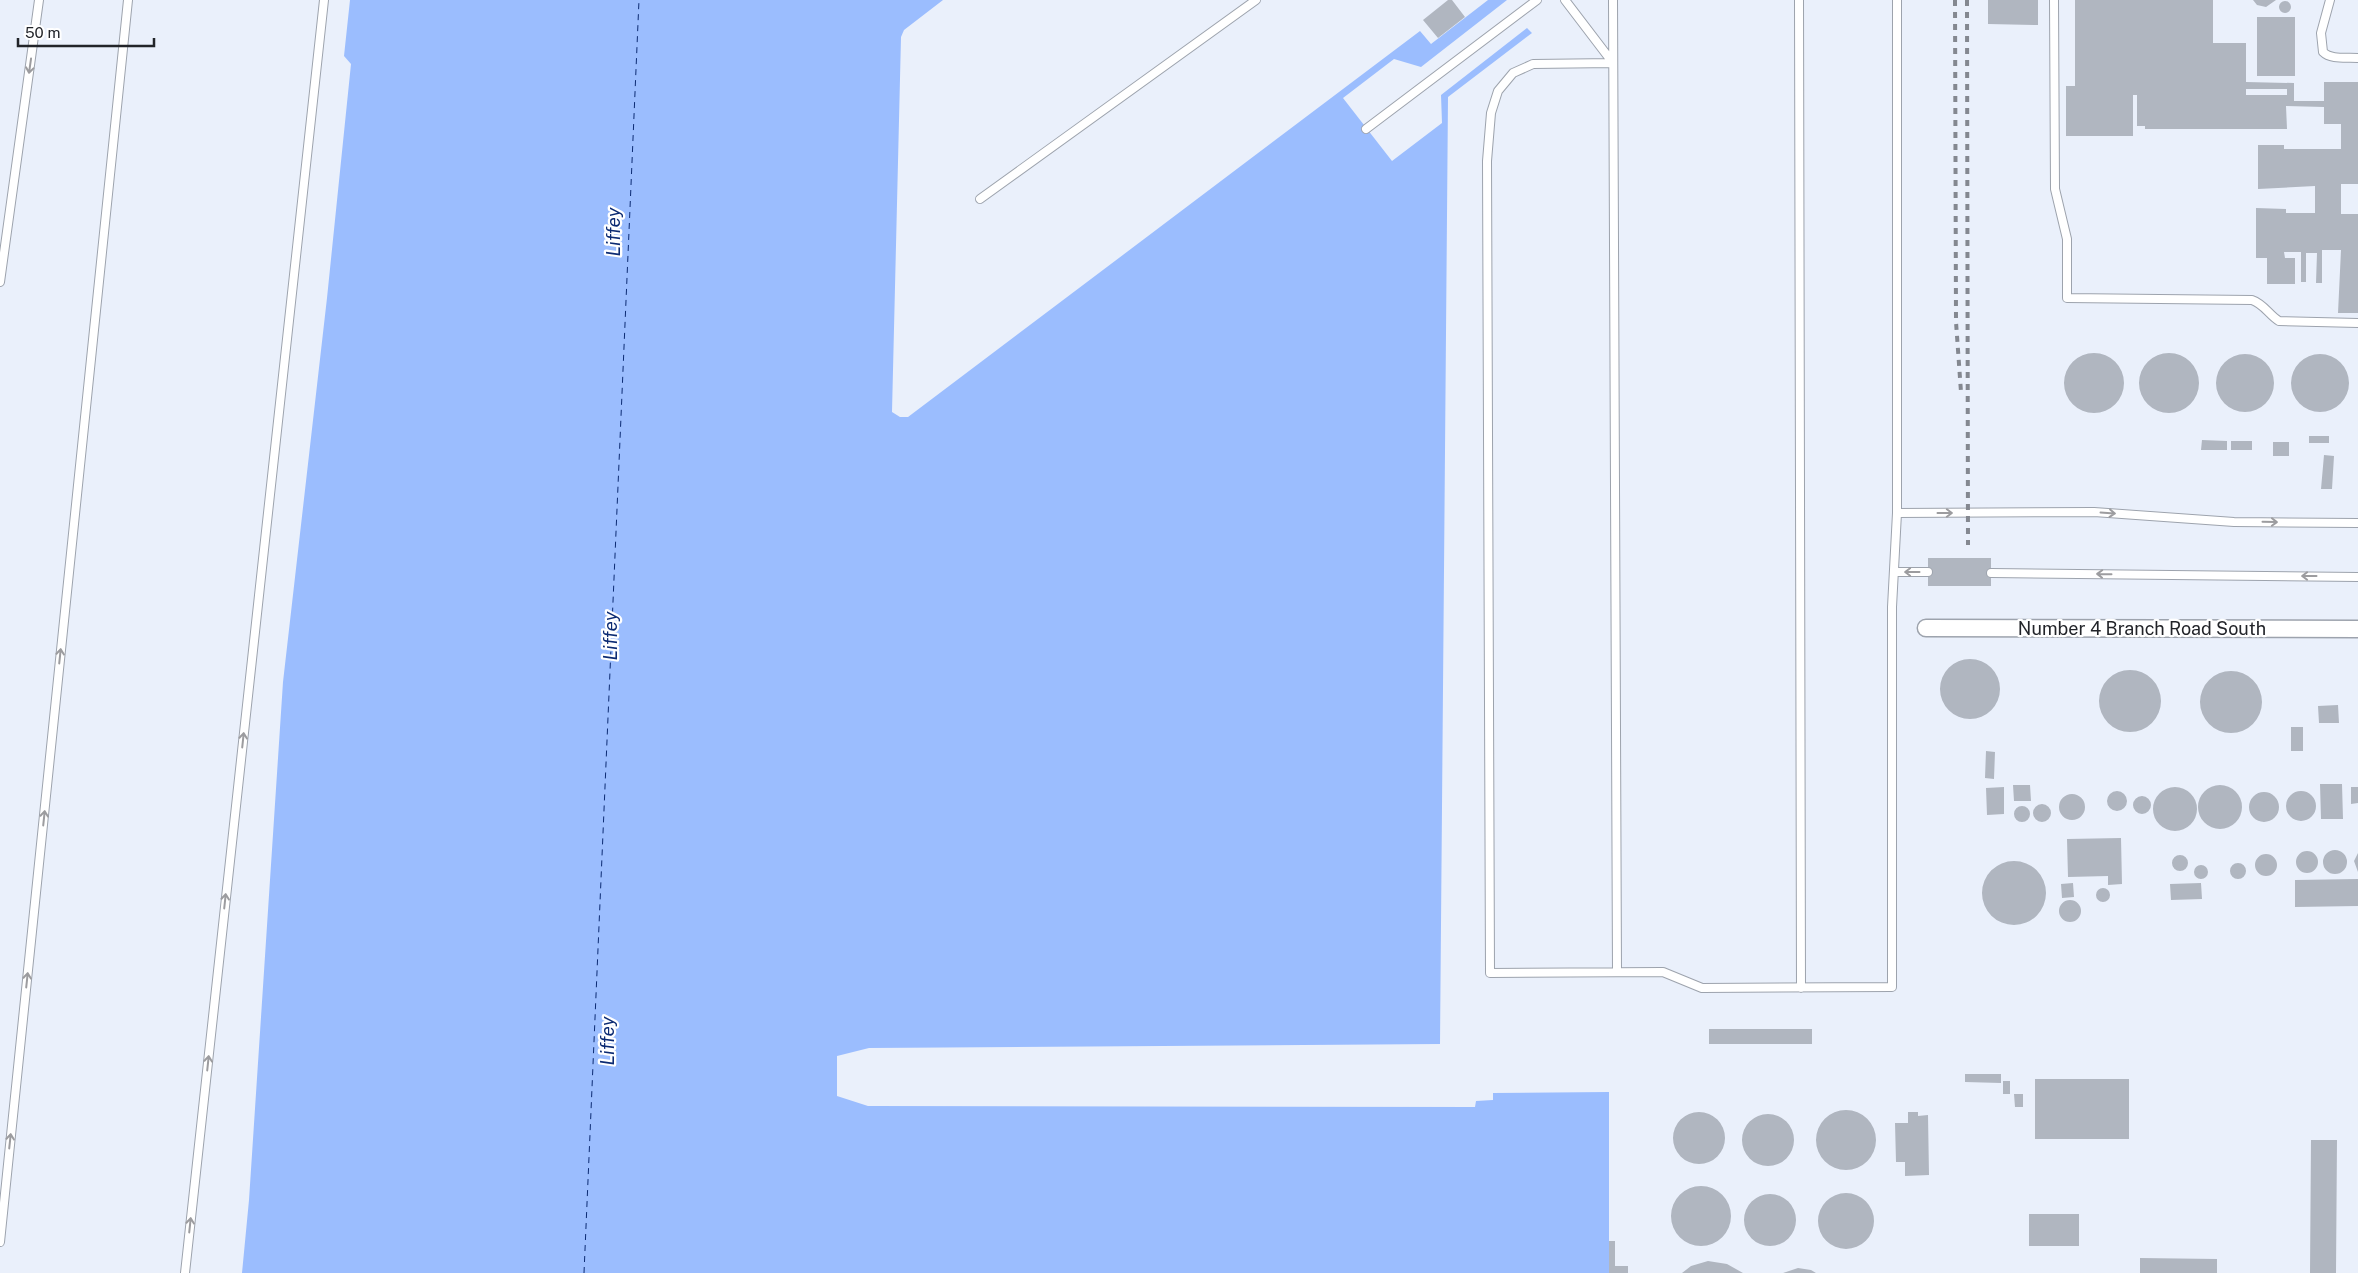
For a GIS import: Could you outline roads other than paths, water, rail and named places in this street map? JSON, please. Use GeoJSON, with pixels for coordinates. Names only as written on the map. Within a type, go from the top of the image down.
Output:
{"type":"FeatureCollection","features":[{"type":"Feature","properties":{"kind":"street","name":"Number 4 Branch Road South"},"geometry":{"type":"LineString","coordinates":[[1926,628],[2358,629]]}},
{"type":"Feature","properties":{"kind":"lane"},"geometry":{"type":"LineString","coordinates":[[0,282],[39,0]]}},
{"type":"Feature","properties":{"kind":"lane"},"geometry":{"type":"LineString","coordinates":[[0,1242],[128,0]]}},
{"type":"Feature","properties":{"kind":"lane"},"geometry":{"type":"LineString","coordinates":[[185,1273],[324,0]]}},
{"type":"Feature","properties":{"kind":"lane"},"geometry":{"type":"LineString","coordinates":[[980,199],[1256,0]]}},
{"type":"Feature","properties":{"kind":"lane"},"geometry":{"type":"LineString","coordinates":[[1366,129],[1537,0]]}},
{"type":"Feature","properties":{"kind":"lane"},"geometry":{"type":"LineString","coordinates":[[1565,0],[1613,62]]}},
{"type":"Feature","properties":{"kind":"lane"},"geometry":{"type":"LineString","coordinates":[[1613,0],[1617,972]]}},
{"type":"Feature","properties":{"kind":"lane"},"geometry":{"type":"LineString","coordinates":[[1798,0],[1801,988]]}},
{"type":"Feature","properties":{"kind":"lane"},"geometry":{"type":"LineString","coordinates":[[1613,62],[1533,64],[1513,73],[1498,91],[1491,113],[1487,162],[1490,973],[1663,972],[1702,988],[1892,987],[1892,606],[1897,512],[1897,0]]}},
{"type":"Feature","properties":{"kind":"lane"},"geometry":{"type":"LineString","coordinates":[[2054,0],[2055,189],[2067,239],[2067,298],[2252,300],[2260,303],[2271,317],[2279,321],[2358,323]]}},
{"type":"Feature","properties":{"kind":"lane"},"geometry":{"type":"LineString","coordinates":[[2330,0],[2321,32],[2323,52],[2327,56],[2358,58]]}},
{"type":"Feature","properties":{"kind":"lane"},"geometry":{"type":"LineString","coordinates":[[1897,512],[2094,512],[2234,522],[2358,523]]}},
{"type":"Feature","properties":{"kind":"lane"},"geometry":{"type":"LineString","coordinates":[[1895,572],[1928,572]]}},
{"type":"Feature","properties":{"kind":"lane"},"geometry":{"type":"LineString","coordinates":[[1991,572],[2358,577]]}},
{"type":"Feature","properties":{"kind":"water","name":"Liffey"},"geometry":{"type":"Polygon","coordinates":[[[350,0],[943,0],[904,30],[901,37],[892,412],[900,417],[908,417],[1420,31],[1431,44],[1488,0],[1507,0],[1421,67],[1394,59],[1343,98],[1392,161],[1442,123],[1441,95],[1527,28],[1532,33],[1448,97],[1440,1044],[869,1048],[837,1056],[837,1096],[868,1106],[1475,1107],[1476,1101],[1493,1100],[1493,1093],[1609,1092],[1609,1273],[242,1273],[249,1200],[283,682],[327,298],[351,64],[344,56],[350,0]]]}},
{"type":"Feature","properties":{"kind":"railway"},"geometry":{"type":"LineString","coordinates":[[1955,0],[1956,322],[1961,392]]}},
{"type":"Feature","properties":{"kind":"railway"},"geometry":{"type":"LineString","coordinates":[[1967,0],[1968,545]]}}]}
